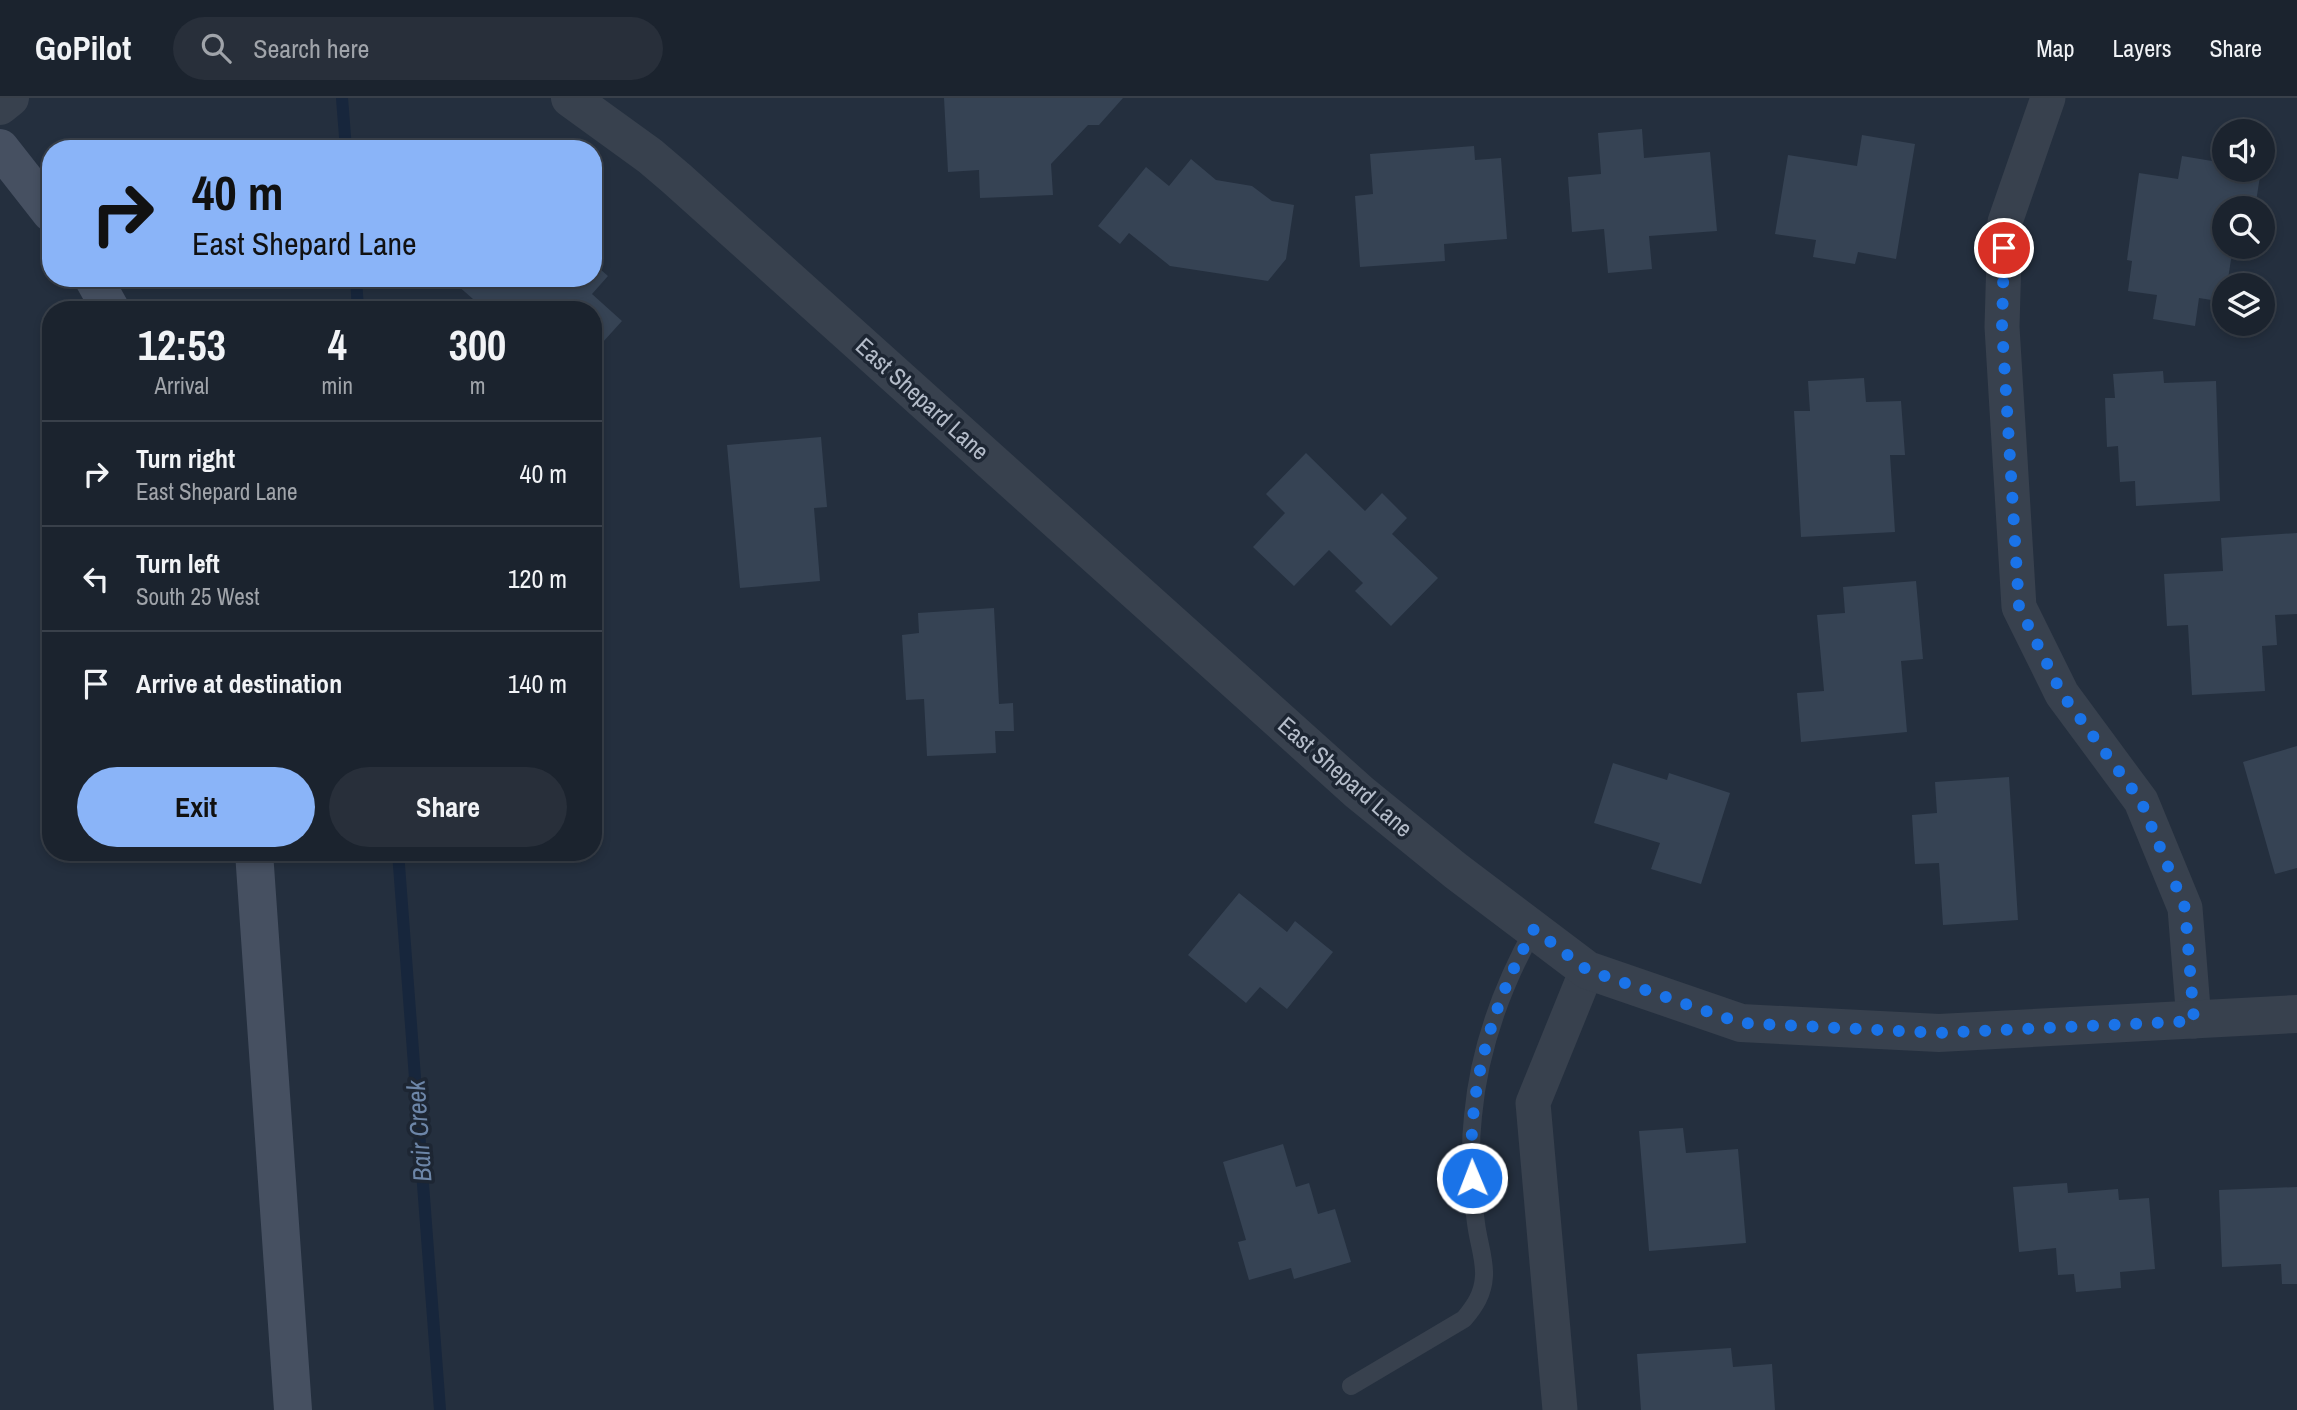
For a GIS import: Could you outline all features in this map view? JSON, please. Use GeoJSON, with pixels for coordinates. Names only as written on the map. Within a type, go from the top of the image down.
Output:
{"type":"FeatureCollection","features":[{"type":"Feature","properties":{"kind":"main road"},"geometry":{"type":"LineString","coordinates":[[0,148],[42,202]]}},
{"type":"Feature","properties":{"kind":"main road"},"geometry":{"type":"LineString","coordinates":[[255,861],[293,1410]]}},
{"type":"Feature","properties":{"kind":"street"},"geometry":{"type":"LineString","coordinates":[[0,106],[10,98]]}},
{"type":"Feature","properties":{"kind":"street","name":"East Shepard Lane"},"geometry":{"type":"LineString","coordinates":[[570,98],[668,172],[1359,792],[1456,871],[1587,970],[1741,1023],[1939,1033],[2297,1014]]}},
{"type":"Feature","properties":{"kind":"street"},"geometry":{"type":"LineString","coordinates":[[2048,98],[2005,222],[2002,327],[2019,607],[2062,694],[2141,801],[2185,908],[2194,1021]]}},
{"type":"Feature","properties":{"kind":"street"},"geometry":{"type":"LineString","coordinates":[[1560,1410],[1533,1103],[1587,970]]}},
{"type":"Feature","properties":{"kind":"lane"},"geometry":{"type":"LineString","coordinates":[[1351,1386],[1464,1319],[1475,1306],[1484,1275],[1472,1199],[1471,1157],[1477,1084],[1488,1033],[1500,997],[1534,929]]}},
{"type":"Feature","properties":{"kind":"building"},"geometry":{"type":"Polygon","coordinates":[[[944,98],[1123,98],[1099,125],[1088,125],[1051,164],[1053,195],[980,198],[979,170],[948,172],[944,98]]]}},
{"type":"Feature","properties":{"kind":"building"},"geometry":{"type":"Polygon","coordinates":[[[1642,129],[1644,158],[1710,152],[1717,231],[1649,236],[1652,269],[1608,273],[1604,229],[1572,232],[1568,177],[1601,174],[1598,133],[1642,129]]]}},
{"type":"Feature","properties":{"kind":"building"},"geometry":{"type":"Polygon","coordinates":[[[1862,135],[1915,144],[1896,259],[1858,252],[1855,264],[1813,257],[1816,240],[1775,234],[1788,155],[1857,166],[1862,135]]]}},
{"type":"Feature","properties":{"kind":"building"},"geometry":{"type":"Polygon","coordinates":[[[1474,146],[1475,160],[1501,158],[1507,239],[1444,244],[1445,261],[1360,267],[1355,196],[1373,194],[1370,154],[1474,146]]]}},
{"type":"Feature","properties":{"kind":"building"},"geometry":{"type":"Polygon","coordinates":[[[2182,156],[2212,161],[2212,182],[2259,182],[2257,196],[2212,196],[2212,259],[2231,259],[2229,273],[2212,273],[2212,300],[2199,298],[2195,326],[2153,319],[2157,295],[2128,291],[2132,261],[2127,260],[2139,173],[2178,179],[2182,156]]]}},
{"type":"Feature","properties":{"kind":"building"},"geometry":{"type":"Polygon","coordinates":[[[1191,159],[1216,180],[1252,186],[1272,201],[1294,205],[1286,259],[1268,281],[1170,266],[1129,233],[1120,244],[1098,226],[1146,167],[1169,186],[1191,159]]]}},
{"type":"Feature","properties":{"kind":"building"},"geometry":{"type":"Polygon","coordinates":[[[602,271],[608,276],[602,283],[602,271]]]}},
{"type":"Feature","properties":{"kind":"building"},"geometry":{"type":"Polygon","coordinates":[[[459,287],[598,287],[592,294],[600,301],[471,301],[473,299],[459,287]]]}},
{"type":"Feature","properties":{"kind":"building"},"geometry":{"type":"Polygon","coordinates":[[[602,303],[622,321],[602,343],[602,303]]]}},
{"type":"Feature","properties":{"kind":"building"},"geometry":{"type":"Polygon","coordinates":[[[2163,371],[2164,383],[2216,381],[2220,501],[2136,506],[2135,481],[2120,482],[2118,446],[2107,447],[2105,398],[2115,398],[2113,374],[2163,371]]]}},
{"type":"Feature","properties":{"kind":"building"},"geometry":{"type":"Polygon","coordinates":[[[1864,378],[1866,402],[1901,401],[1905,455],[1890,455],[1895,532],[1801,537],[1794,411],[1810,411],[1808,381],[1864,378]]]}},
{"type":"Feature","properties":{"kind":"building"},"geometry":{"type":"Polygon","coordinates":[[[821,437],[827,507],[814,508],[820,581],[740,588],[727,445],[821,437]]]}},
{"type":"Feature","properties":{"kind":"building"},"geometry":{"type":"Polygon","coordinates":[[[1306,453],[1365,511],[1382,493],[1407,518],[1392,534],[1438,578],[1391,626],[1355,591],[1363,583],[1329,550],[1294,586],[1253,547],[1285,513],[1266,494],[1306,453]]]}},
{"type":"Feature","properties":{"kind":"building"},"geometry":{"type":"Polygon","coordinates":[[[2297,533],[2297,614],[2275,615],[2277,645],[2262,646],[2265,691],[2192,695],[2188,625],[2167,626],[2164,574],[2223,571],[2221,538],[2297,533]]]}},
{"type":"Feature","properties":{"kind":"building"},"geometry":{"type":"Polygon","coordinates":[[[1916,581],[1923,659],[1901,661],[1907,732],[1801,742],[1797,693],[1824,691],[1817,615],[1845,613],[1843,587],[1916,581]]]}},
{"type":"Feature","properties":{"kind":"building"},"geometry":{"type":"Polygon","coordinates":[[[994,608],[999,704],[1013,703],[1014,731],[995,731],[996,753],[927,756],[924,699],[906,700],[902,635],[919,633],[918,613],[994,608]]]}},
{"type":"Feature","properties":{"kind":"building"},"geometry":{"type":"Polygon","coordinates":[[[2297,746],[2297,868],[2275,874],[2243,762],[2297,746]]]}},
{"type":"Feature","properties":{"kind":"building"},"geometry":{"type":"Polygon","coordinates":[[[1613,763],[1667,780],[1669,773],[1730,793],[1701,884],[1651,869],[1660,843],[1594,823],[1613,763]]]}},
{"type":"Feature","properties":{"kind":"building"},"geometry":{"type":"Polygon","coordinates":[[[2009,777],[2018,920],[1943,925],[1939,863],[1915,864],[1912,815],[1937,813],[1935,782],[2009,777]]]}},
{"type":"Feature","properties":{"kind":"building"},"geometry":{"type":"Polygon","coordinates":[[[1239,893],[1287,932],[1295,921],[1333,952],[1287,1009],[1260,987],[1246,1003],[1188,955],[1239,893]]]}},
{"type":"Feature","properties":{"kind":"building"},"geometry":{"type":"Polygon","coordinates":[[[1683,1128],[1686,1153],[1738,1149],[1746,1243],[1649,1251],[1639,1131],[1683,1128]]]}},
{"type":"Feature","properties":{"kind":"building"},"geometry":{"type":"Polygon","coordinates":[[[1283,1144],[1296,1187],[1309,1183],[1318,1214],[1335,1209],[1351,1262],[1294,1279],[1291,1268],[1249,1280],[1238,1242],[1246,1240],[1223,1162],[1283,1144]]]}},
{"type":"Feature","properties":{"kind":"building"},"geometry":{"type":"Polygon","coordinates":[[[2067,1183],[2068,1193],[2118,1189],[2119,1200],[2149,1198],[2155,1269],[2120,1272],[2121,1288],[2076,1292],[2074,1274],[2058,1275],[2056,1248],[2019,1252],[2013,1187],[2067,1183]]]}},
{"type":"Feature","properties":{"kind":"building"},"geometry":{"type":"Polygon","coordinates":[[[2297,1187],[2297,1284],[2282,1284],[2281,1264],[2222,1267],[2219,1190],[2297,1187]]]}},
{"type":"Feature","properties":{"kind":"building"},"geometry":{"type":"Polygon","coordinates":[[[1731,1348],[1733,1367],[1772,1364],[1775,1410],[1641,1410],[1637,1354],[1731,1348]]]}},
{"type":"Feature","properties":{"kind":"waterway","name":"Bair Creek"},"geometry":{"type":"LineString","coordinates":[[342,98],[345,140]]}},
{"type":"Feature","properties":{"kind":"waterway","name":"Bair Creek"},"geometry":{"type":"LineString","coordinates":[[357,287],[357,301]]}},
{"type":"Feature","properties":{"kind":"waterway","name":"Bair Creek"},"geometry":{"type":"LineString","coordinates":[[399,861],[440,1410]]}},
{"type":"Feature","properties":{"kind":"route"},"geometry":{"type":"LineString","coordinates":[[1472,1178],[1473,1116],[1488,1033],[1500,997],[1534,929],[1587,970],[1741,1023],[1939,1033],[2194,1021],[2185,908],[2141,801],[2062,694],[2019,607],[2002,327],[2004,248]]}}]}
